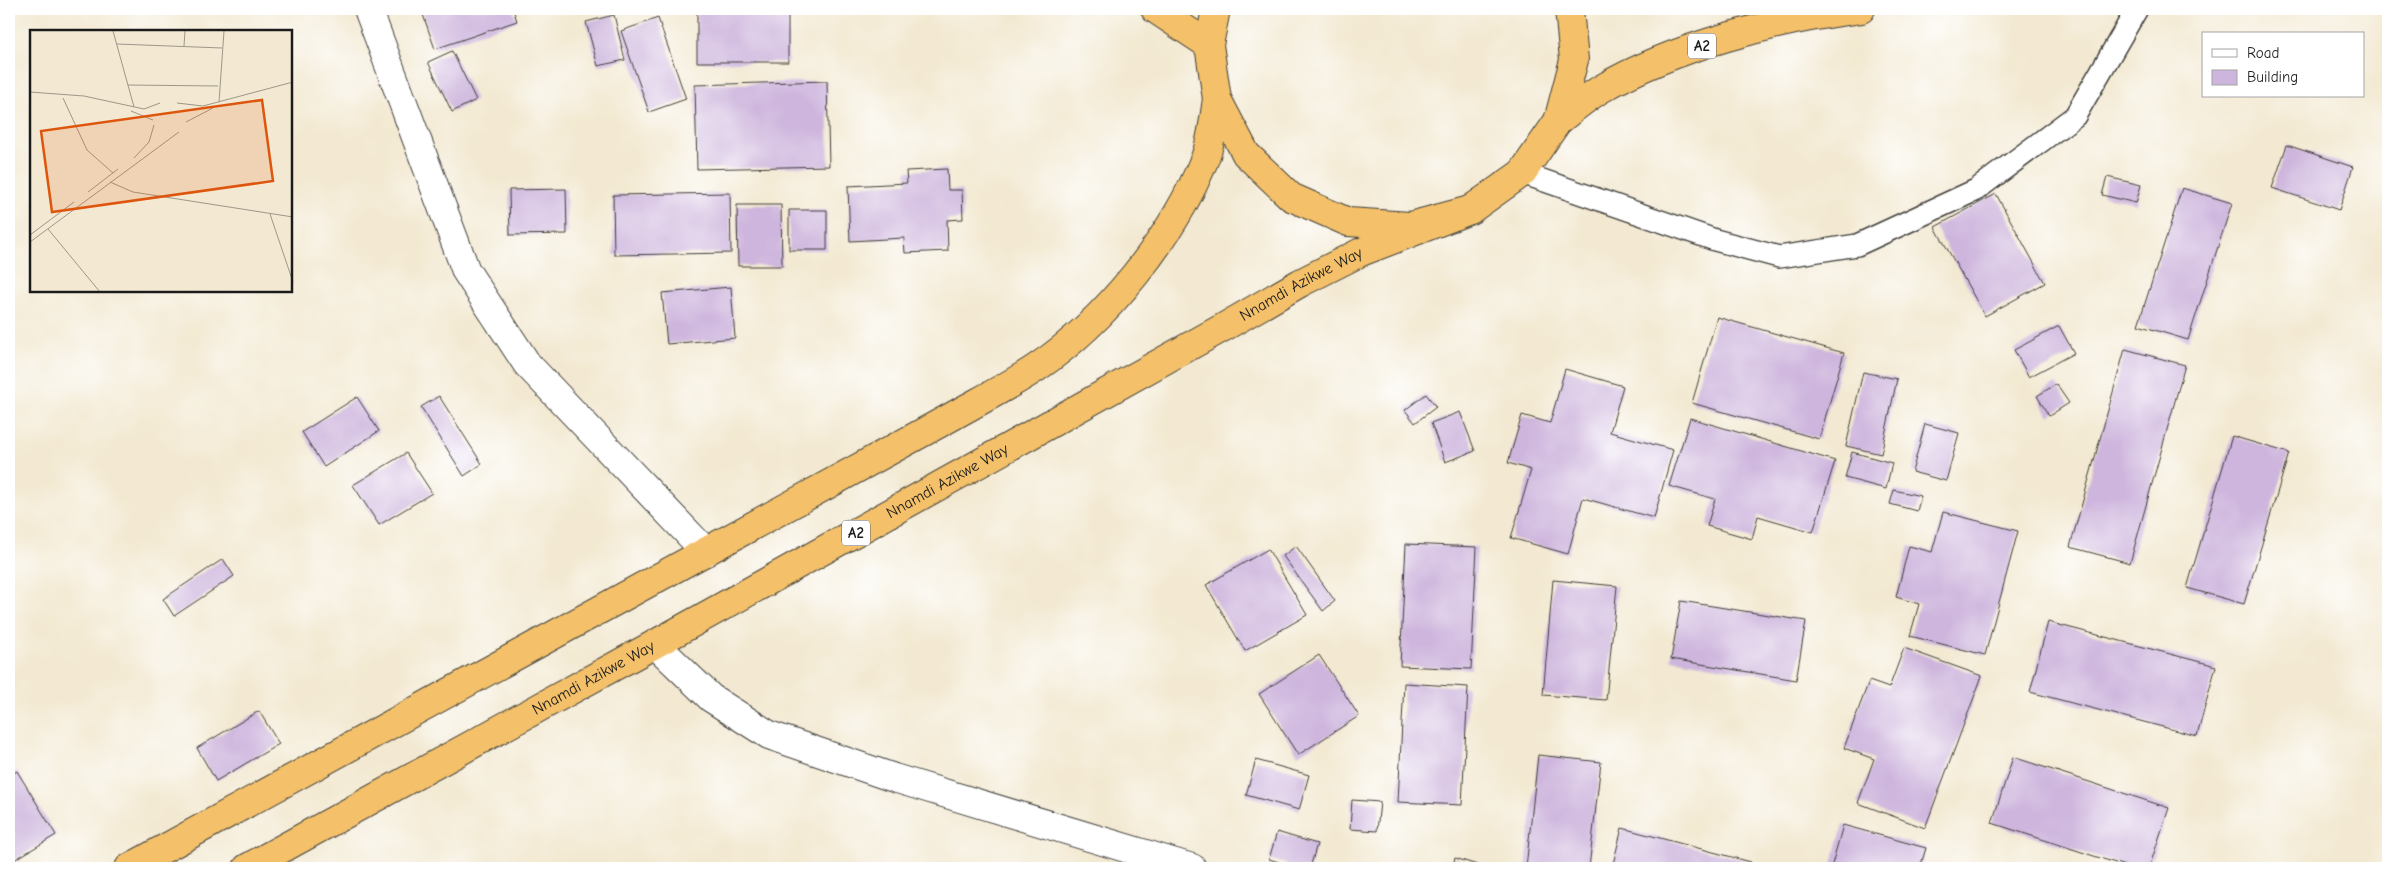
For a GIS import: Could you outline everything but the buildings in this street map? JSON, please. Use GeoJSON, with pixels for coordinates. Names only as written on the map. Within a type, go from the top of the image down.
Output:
{"type":"FeatureCollection","features":[{"type":"Feature","properties":{"kind":"highway"},"geometry":{"type":"LineString","coordinates":[[1155,9],[1209,45]]}},
{"type":"Feature","properties":{"kind":"highway"},"geometry":{"type":"LineString","coordinates":[[1216,9],[1209,45],[1218,99],[1246,154],[1291,197],[1348,222],[1410,226],[1470,210],[1522,173],[1558,121],[1574,60],[1569,9]]}},
{"type":"Feature","properties":{"kind":"highway","name":"A2"},"geometry":{"type":"LineString","coordinates":[[1558,121],[1600,89],[1644,67],[1770,25],[1861,9]]}},
{"type":"Feature","properties":{"kind":"highway"},"geometry":{"type":"LineString","coordinates":[[129,868],[951,417],[1037,367],[1093,322],[1136,275],[1175,216],[1206,157],[1218,99]]}},
{"type":"Feature","properties":{"kind":"highway","name":"Nnamdi Azikwe Way"},"geometry":{"type":"LineString","coordinates":[[247,868],[655,644],[1300,283],[1361,252],[1470,210]]}},
{"type":"Feature","properties":{"kind":"street"},"geometry":{"type":"LineString","coordinates":[[368,9],[466,271],[526,364],[706,552]]}},
{"type":"Feature","properties":{"kind":"street"},"geometry":{"type":"LineString","coordinates":[[655,644],[711,698],[769,736],[894,778],[1192,868]]}},
{"type":"Feature","properties":{"kind":"lane"},"geometry":{"type":"LineString","coordinates":[[1522,173],[1714,240],[1779,257],[1858,245],[1976,190],[2075,116],[2137,9]]}}]}
